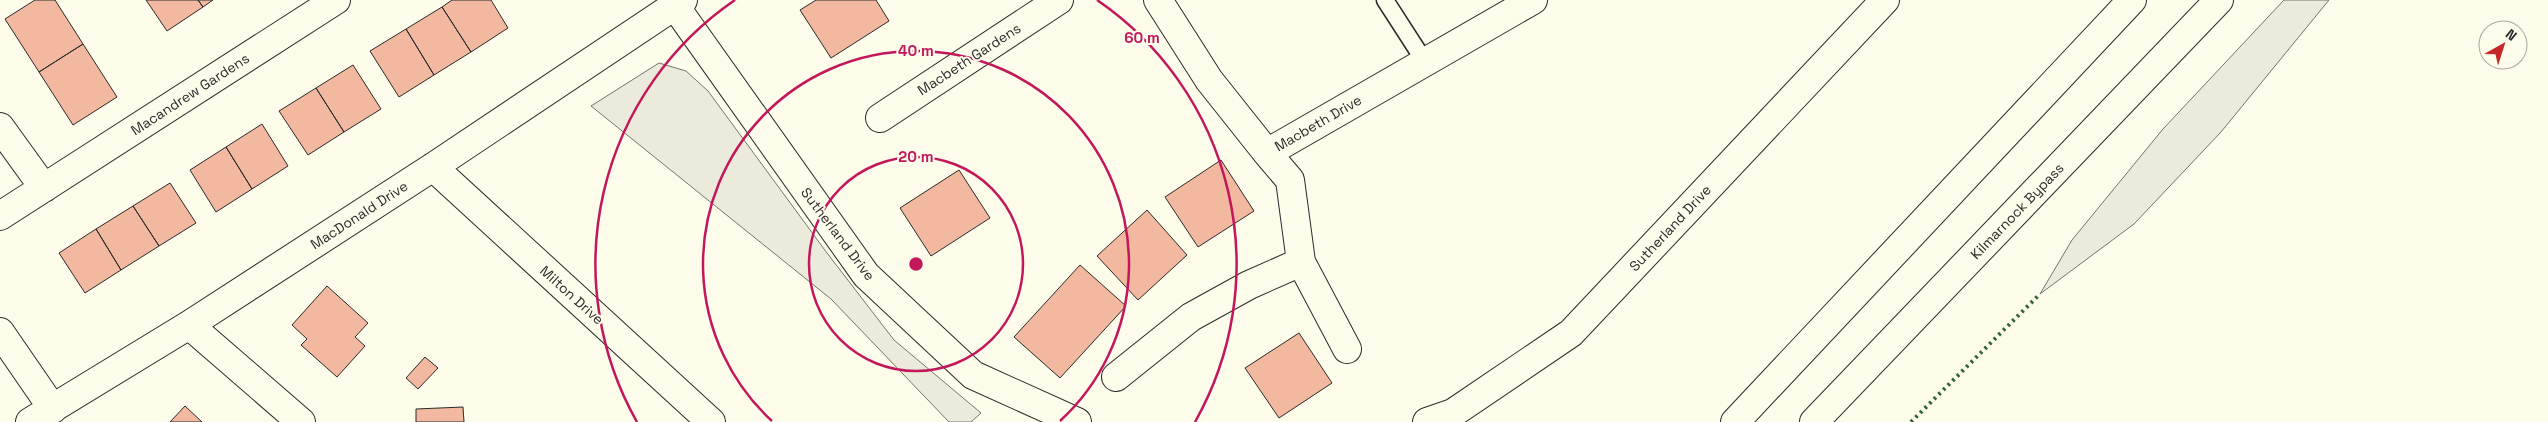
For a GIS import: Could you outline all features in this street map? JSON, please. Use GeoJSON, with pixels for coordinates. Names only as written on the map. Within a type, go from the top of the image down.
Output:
{"type":"FeatureCollection","features":[{"type":"Feature","properties":{"kind":"main road","name":"Macandrew Gardens"},"geometry":{"type":"LineString","coordinates":[[0,216],[336,0]]}},
{"type":"Feature","properties":{"kind":"main road","name":"Macbeth Gardens"},"geometry":{"type":"LineString","coordinates":[[880,118],[1059,0]]}},
{"type":"Feature","properties":{"kind":"main road","name":"Macbeth Drive"},"geometry":{"type":"LineString","coordinates":[[1158,0],[1208,80],[1267,153],[1533,0]]}},
{"type":"Feature","properties":{"kind":"main road","name":"Sutherland Drive"},"geometry":{"type":"LineString","coordinates":[[1427,422],[1453,413],[1570,333],[1885,0]]}},
{"type":"Feature","properties":{"kind":"main road"},"geometry":{"type":"LineString","coordinates":[[1735,422],[2132,0]]}},
{"type":"Feature","properties":{"kind":"main road","name":"Kilmarnock Bypass"},"geometry":{"type":"LineString","coordinates":[[1814,422],[2219,0]]}},
{"type":"Feature","properties":{"kind":"main road","name":"Sutherland Drive"},"geometry":{"type":"LineString","coordinates":[[679,3],[866,275],[973,375],[1077,422]]}},
{"type":"Feature","properties":{"kind":"main road","name":"MacDonald Drive"},"geometry":{"type":"LineString","coordinates":[[41,415],[189,325],[433,167],[679,3]]}},
{"type":"Feature","properties":{"kind":"main road"},"geometry":{"type":"LineString","coordinates":[[0,127],[44,188]]}},
{"type":"Feature","properties":{"kind":"main road"},"geometry":{"type":"LineString","coordinates":[[1267,153],[1290,180],[1301,262],[1348,349]]}},
{"type":"Feature","properties":{"kind":"main road","name":"Milton Drive"},"geometry":{"type":"LineString","coordinates":[[433,167],[711,422]]}},
{"type":"Feature","properties":{"kind":"main road"},"geometry":{"type":"LineString","coordinates":[[1116,377],[1191,318],[1249,285],[1301,262]]}},
{"type":"Feature","properties":{"kind":"main road"},"geometry":{"type":"LineString","coordinates":[[189,325],[301,422]]}},
{"type":"Feature","properties":{"kind":"main road"},"geometry":{"type":"LineString","coordinates":[[0,332],[41,415]]}},
{"type":"Feature","properties":{"kind":"lane"},"geometry":{"type":"LineString","coordinates":[[1385,0],[1425,62]]}},
{"type":"Feature","properties":{"kind":"shaded area"},"geometry":{"type":"Polygon","coordinates":[[[2284,0],[2329,0],[2221,132],[2134,224],[2040,294],[2072,240],[2163,129],[2284,0]]]}},
{"type":"Feature","properties":{"kind":"shaded area"},"geometry":{"type":"Polygon","coordinates":[[[659,63],[686,71],[708,91],[827,253],[894,340],[981,413],[971,422],[949,422],[831,299],[591,106],[659,63]]]}},
{"type":"Feature","properties":{"kind":"building"},"geometry":{"type":"Polygon","coordinates":[[[35,0],[55,0],[83,44],[39,72],[5,19],[35,0]]]}},
{"type":"Feature","properties":{"kind":"building"},"geometry":{"type":"Polygon","coordinates":[[[146,0],[198,0],[203,7],[167,31],[146,0]]]}},
{"type":"Feature","properties":{"kind":"building"},"geometry":{"type":"Polygon","coordinates":[[[198,0],[213,0],[203,7],[198,0]]]}},
{"type":"Feature","properties":{"kind":"building"},"geometry":{"type":"Polygon","coordinates":[[[452,0],[491,0],[508,28],[471,52],[442,7],[452,0]]]}},
{"type":"Feature","properties":{"kind":"building"},"geometry":{"type":"Polygon","coordinates":[[[816,0],[876,0],[889,21],[831,58],[800,10],[816,0]]]}},
{"type":"Feature","properties":{"kind":"building"},"geometry":{"type":"Polygon","coordinates":[[[442,7],[471,52],[434,75],[406,29],[442,7]]]}},
{"type":"Feature","properties":{"kind":"building"},"geometry":{"type":"Polygon","coordinates":[[[406,29],[434,75],[399,97],[370,51],[406,29]]]}},
{"type":"Feature","properties":{"kind":"building"},"geometry":{"type":"Polygon","coordinates":[[[83,44],[117,97],[73,125],[39,72],[83,44]]]}},
{"type":"Feature","properties":{"kind":"building"},"geometry":{"type":"Polygon","coordinates":[[[353,65],[381,109],[344,132],[316,88],[353,65]]]}},
{"type":"Feature","properties":{"kind":"building"},"geometry":{"type":"Polygon","coordinates":[[[316,88],[344,132],[308,155],[279,111],[316,88]]]}},
{"type":"Feature","properties":{"kind":"building"},"geometry":{"type":"Polygon","coordinates":[[[262,124],[288,166],[252,189],[226,147],[262,124]]]}},
{"type":"Feature","properties":{"kind":"building"},"geometry":{"type":"Polygon","coordinates":[[[226,147],[252,189],[216,212],[190,170],[226,147]]]}},
{"type":"Feature","properties":{"kind":"building"},"geometry":{"type":"Polygon","coordinates":[[[1221,160],[1254,211],[1198,247],[1165,197],[1221,160]]]}},
{"type":"Feature","properties":{"kind":"building"},"geometry":{"type":"Polygon","coordinates":[[[959,170],[990,218],[931,256],[900,208],[959,170]]]}},
{"type":"Feature","properties":{"kind":"building"},"geometry":{"type":"Polygon","coordinates":[[[170,183],[196,223],[159,246],[133,206],[170,183]]]}},
{"type":"Feature","properties":{"kind":"building"},"geometry":{"type":"Polygon","coordinates":[[[133,206],[159,246],[121,270],[96,229],[133,206]]]}},
{"type":"Feature","properties":{"kind":"building"},"geometry":{"type":"Polygon","coordinates":[[[1147,210],[1187,255],[1138,300],[1097,256],[1147,210]]]}},
{"type":"Feature","properties":{"kind":"building"},"geometry":{"type":"Polygon","coordinates":[[[96,229],[121,270],[85,293],[59,253],[96,229]]]}},
{"type":"Feature","properties":{"kind":"building"},"geometry":{"type":"Polygon","coordinates":[[[1080,265],[1126,306],[1060,378],[1014,337],[1080,265]]]}},
{"type":"Feature","properties":{"kind":"building"},"geometry":{"type":"Polygon","coordinates":[[[327,286],[368,323],[355,337],[365,346],[337,377],[301,345],[307,339],[292,325],[327,286]]]}},
{"type":"Feature","properties":{"kind":"building"},"geometry":{"type":"Polygon","coordinates":[[[1299,333],[1332,383],[1279,418],[1245,368],[1299,333]]]}},
{"type":"Feature","properties":{"kind":"building"},"geometry":{"type":"Polygon","coordinates":[[[425,357],[438,368],[418,389],[406,378],[425,357]]]}},
{"type":"Feature","properties":{"kind":"building"},"geometry":{"type":"Polygon","coordinates":[[[185,406],[202,422],[170,422],[185,406]]]}},
{"type":"Feature","properties":{"kind":"building"},"geometry":{"type":"Polygon","coordinates":[[[463,407],[464,422],[416,422],[416,409],[463,407]]]}},
{"type":"Feature","properties":{"kind":"hedge"},"geometry":{"type":"LineString","coordinates":[[1911,422],[2040,294]]}}]}
